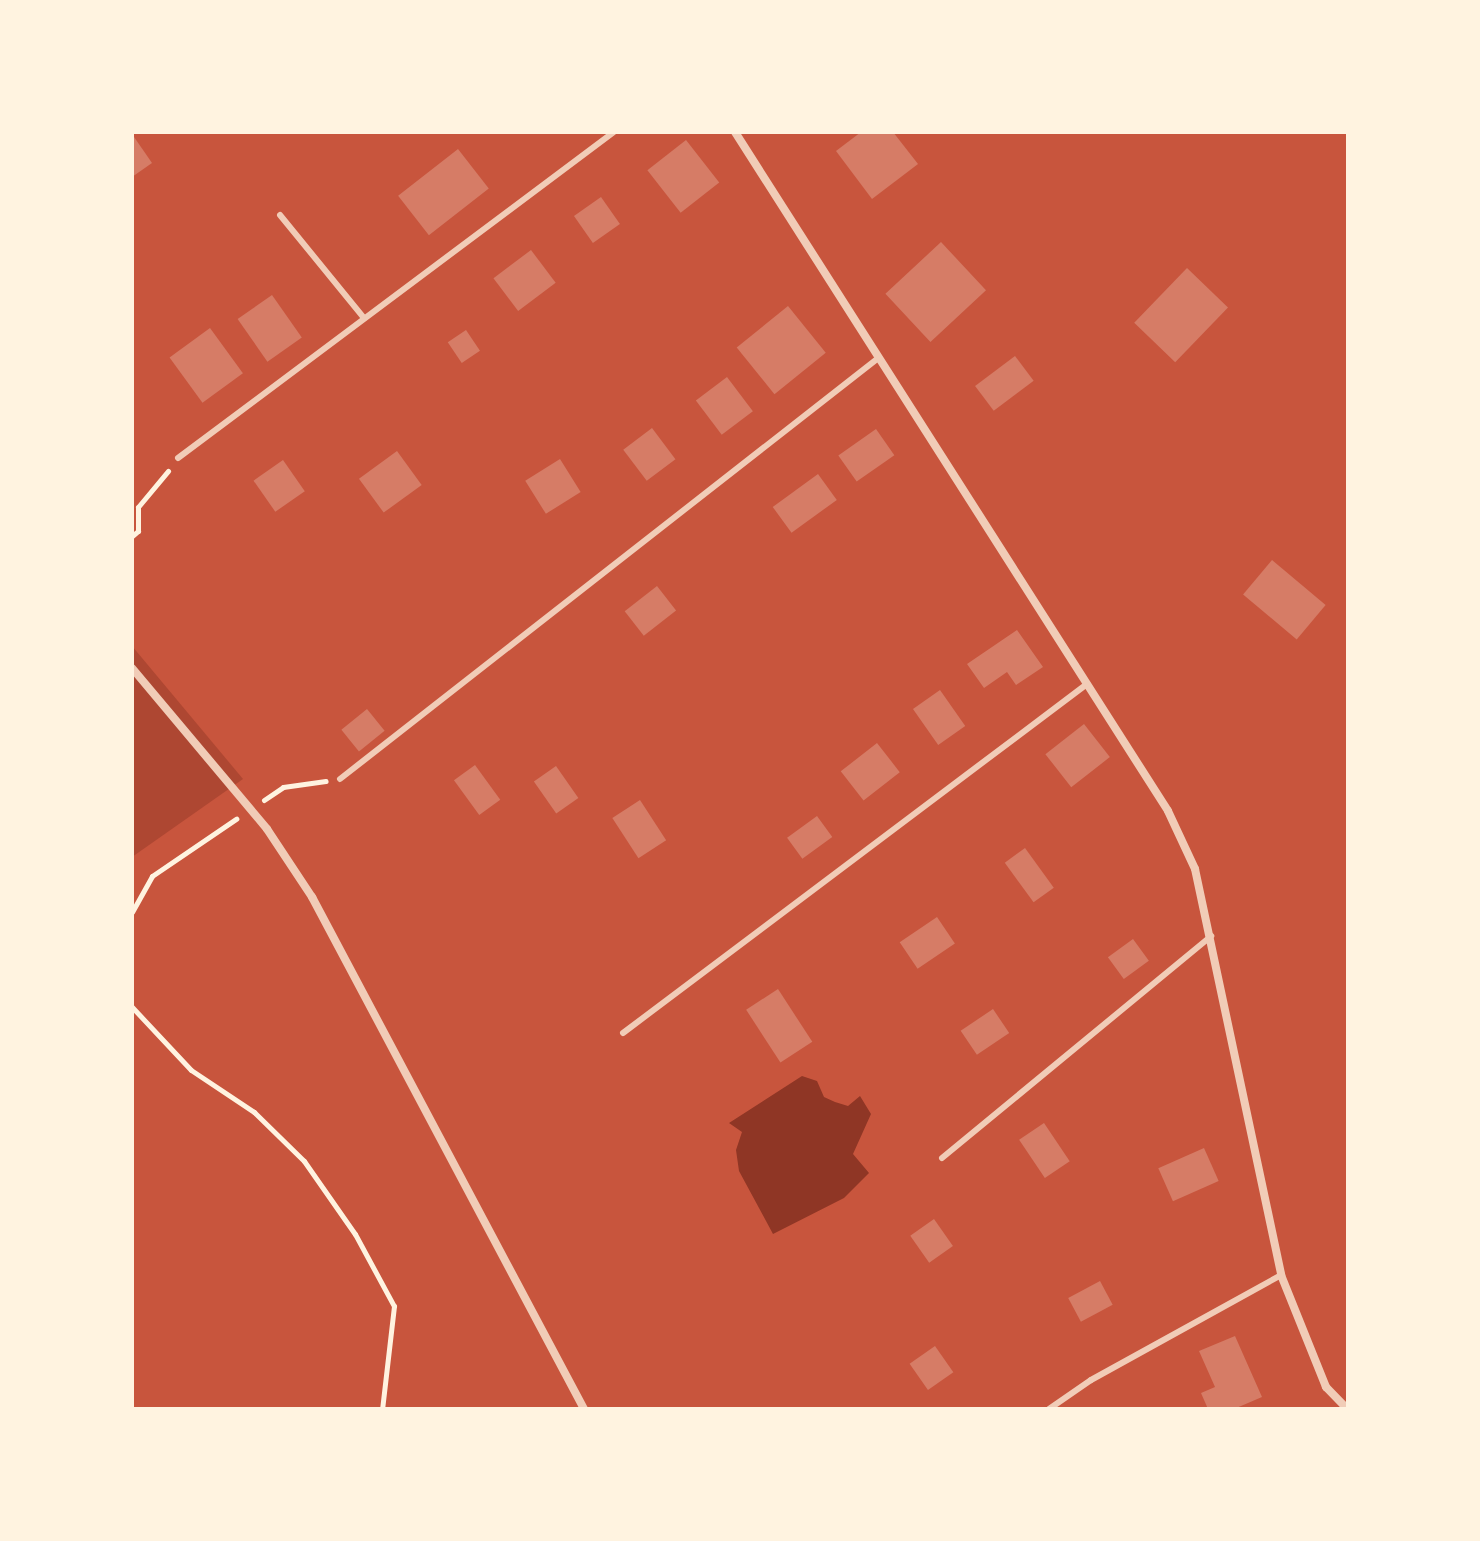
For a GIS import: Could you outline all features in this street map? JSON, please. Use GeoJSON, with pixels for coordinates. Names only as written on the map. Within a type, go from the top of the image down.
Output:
{"type":"FeatureCollection","features":[{"type":"Feature","properties":{"kind":"street"},"geometry":{"type":"LineString","coordinates":[[735,132],[1168,811],[1195,869],[1281,1275],[1326,1387],[1347,1409]]}},
{"type":"Feature","properties":{"kind":"street"},"geometry":{"type":"LineString","coordinates":[[132,668],[251,809],[312,897],[584,1409]]}},
{"type":"Feature","properties":{"kind":"lane"},"geometry":{"type":"LineString","coordinates":[[178,458],[614,132]]}},
{"type":"Feature","properties":{"kind":"lane"},"geometry":{"type":"LineString","coordinates":[[280,215],[364,318]]}},
{"type":"Feature","properties":{"kind":"lane"},"geometry":{"type":"LineString","coordinates":[[340,779],[877,359]]}},
{"type":"Feature","properties":{"kind":"lane"},"geometry":{"type":"LineString","coordinates":[[623,1033],[1087,684]]}},
{"type":"Feature","properties":{"kind":"lane"},"geometry":{"type":"LineString","coordinates":[[942,1158],[1211,936]]}},
{"type":"Feature","properties":{"kind":"lane"},"geometry":{"type":"LineString","coordinates":[[1049,1409],[1281,1275]]}},
{"type":"Feature","properties":{"kind":"path"},"geometry":{"type":"LineString","coordinates":[[132,536],[138,531],[138,507],[178,458]]}},
{"type":"Feature","properties":{"kind":"path"},"geometry":{"type":"LineString","coordinates":[[132,912],[152,876],[283,787],[340,779]]}},
{"type":"Feature","properties":{"kind":"path"},"geometry":{"type":"LineString","coordinates":[[132,1007],[191,1070],[254,1112],[304,1161],[355,1234],[394,1306],[382,1409]]}},
{"type":"Feature","properties":{"kind":"shaded area"},"geometry":{"type":"Polygon","coordinates":[[[132,646],[243,779],[132,857],[132,646]]]}},
{"type":"Feature","properties":{"kind":"shaded area"},"geometry":{"type":"Polygon","coordinates":[[[802,1076],[817,1081],[824,1097],[835,1102],[848,1106],[860,1096],[871,1114],[853,1154],[869,1173],[844,1198],[773,1234],[739,1171],[736,1150],[742,1132],[729,1123],[802,1076]]]}},
{"type":"Feature","properties":{"kind":"building"},"geometry":{"type":"Polygon","coordinates":[[[861,132],[893,132],[918,164],[872,199],[836,151],[861,132]]]}},
{"type":"Feature","properties":{"kind":"building"},"geometry":{"type":"Polygon","coordinates":[[[132,134],[152,163],[132,177],[132,134]]]}},
{"type":"Feature","properties":{"kind":"building"},"geometry":{"type":"Polygon","coordinates":[[[686,140],[719,183],[681,213],[647,170],[686,140]]]}},
{"type":"Feature","properties":{"kind":"building"},"geometry":{"type":"Polygon","coordinates":[[[458,149],[489,188],[429,235],[398,196],[458,149]]]}},
{"type":"Feature","properties":{"kind":"building"},"geometry":{"type":"Polygon","coordinates":[[[601,197],[620,224],[593,243],[574,216],[601,197]]]}},
{"type":"Feature","properties":{"kind":"building"},"geometry":{"type":"Polygon","coordinates":[[[941,242],[986,290],[930,342],[885,294],[941,242]]]}},
{"type":"Feature","properties":{"kind":"building"},"geometry":{"type":"Polygon","coordinates":[[[531,250],[556,283],[518,311],[493,278],[531,250]]]}},
{"type":"Feature","properties":{"kind":"building"},"geometry":{"type":"Polygon","coordinates":[[[1187,268],[1228,308],[1175,362],[1134,323],[1187,268]]]}},
{"type":"Feature","properties":{"kind":"building"},"geometry":{"type":"Polygon","coordinates":[[[272,295],[302,338],[267,362],[238,319],[272,295]]]}},
{"type":"Feature","properties":{"kind":"building"},"geometry":{"type":"Polygon","coordinates":[[[788,306],[826,353],[774,394],[737,348],[788,306]]]}},
{"type":"Feature","properties":{"kind":"building"},"geometry":{"type":"Polygon","coordinates":[[[210,328],[243,373],[202,403],[170,357],[210,328]]]}},
{"type":"Feature","properties":{"kind":"building"},"geometry":{"type":"Polygon","coordinates":[[[466,330],[480,351],[462,363],[448,342],[466,330]]]}},
{"type":"Feature","properties":{"kind":"building"},"geometry":{"type":"Polygon","coordinates":[[[1015,356],[1034,381],[994,411],[975,386],[1015,356]]]}},
{"type":"Feature","properties":{"kind":"building"},"geometry":{"type":"Polygon","coordinates":[[[727,377],[753,411],[722,435],[696,400],[727,377]]]}},
{"type":"Feature","properties":{"kind":"building"},"geometry":{"type":"Polygon","coordinates":[[[652,428],[675,459],[647,481],[623,450],[652,428]]]}},
{"type":"Feature","properties":{"kind":"building"},"geometry":{"type":"Polygon","coordinates":[[[876,429],[894,455],[857,482],[838,455],[876,429]]]}},
{"type":"Feature","properties":{"kind":"building"},"geometry":{"type":"Polygon","coordinates":[[[397,451],[422,485],[384,513],[359,479],[397,451]]]}},
{"type":"Feature","properties":{"kind":"building"},"geometry":{"type":"Polygon","coordinates":[[[560,459],[581,492],[546,514],[525,481],[560,459]]]}},
{"type":"Feature","properties":{"kind":"building"},"geometry":{"type":"Polygon","coordinates":[[[283,460],[305,491],[275,512],[254,481],[283,460]]]}},
{"type":"Feature","properties":{"kind":"building"},"geometry":{"type":"Polygon","coordinates":[[[818,474],[837,500],[792,533],[773,507],[818,474]]]}},
{"type":"Feature","properties":{"kind":"building"},"geometry":{"type":"Polygon","coordinates":[[[1272,560],[1326,605],[1297,639],[1243,594],[1272,560]]]}},
{"type":"Feature","properties":{"kind":"building"},"geometry":{"type":"Polygon","coordinates":[[[657,586],[676,610],[644,636],[625,611],[657,586]]]}},
{"type":"Feature","properties":{"kind":"building"},"geometry":{"type":"Polygon","coordinates":[[[1017,630],[1043,667],[1016,685],[1007,672],[984,688],[967,664],[1017,630]]]}},
{"type":"Feature","properties":{"kind":"building"},"geometry":{"type":"Polygon","coordinates":[[[940,690],[965,726],[938,745],[913,709],[940,690]]]}},
{"type":"Feature","properties":{"kind":"building"},"geometry":{"type":"Polygon","coordinates":[[[367,709],[385,731],[359,752],[341,730],[367,709]]]}},
{"type":"Feature","properties":{"kind":"building"},"geometry":{"type":"Polygon","coordinates":[[[1084,724],[1110,757],[1071,787],[1045,754],[1084,724]]]}},
{"type":"Feature","properties":{"kind":"building"},"geometry":{"type":"Polygon","coordinates":[[[877,743],[900,772],[864,800],[841,771],[877,743]]]}},
{"type":"Feature","properties":{"kind":"building"},"geometry":{"type":"Polygon","coordinates":[[[475,765],[500,800],[479,815],[454,780],[475,765]]]}},
{"type":"Feature","properties":{"kind":"building"},"geometry":{"type":"Polygon","coordinates":[[[556,766],[578,798],[556,813],[534,781],[556,766]]]}},
{"type":"Feature","properties":{"kind":"building"},"geometry":{"type":"Polygon","coordinates":[[[640,800],[666,840],[638,858],[612,818],[640,800]]]}},
{"type":"Feature","properties":{"kind":"building"},"geometry":{"type":"Polygon","coordinates":[[[817,816],[832,837],[802,859],[787,838],[817,816]]]}},
{"type":"Feature","properties":{"kind":"building"},"geometry":{"type":"Polygon","coordinates":[[[1025,848],[1054,888],[1034,902],[1005,863],[1025,848]]]}},
{"type":"Feature","properties":{"kind":"building"},"geometry":{"type":"Polygon","coordinates":[[[937,917],[955,944],[918,969],[900,942],[937,917]]]}},
{"type":"Feature","properties":{"kind":"building"},"geometry":{"type":"Polygon","coordinates":[[[1133,939],[1149,961],[1124,979],[1108,957],[1133,939]]]}},
{"type":"Feature","properties":{"kind":"building"},"geometry":{"type":"Polygon","coordinates":[[[778,989],[812,1042],[780,1063],[746,1010],[778,989]]]}},
{"type":"Feature","properties":{"kind":"building"},"geometry":{"type":"Polygon","coordinates":[[[993,1009],[1009,1033],[977,1055],[961,1031],[993,1009]]]}},
{"type":"Feature","properties":{"kind":"building"},"geometry":{"type":"Polygon","coordinates":[[[1044,1123],[1070,1161],[1045,1178],[1019,1140],[1044,1123]]]}},
{"type":"Feature","properties":{"kind":"building"},"geometry":{"type":"Polygon","coordinates":[[[1204,1148],[1219,1181],[1173,1201],[1158,1168],[1204,1148]]]}},
{"type":"Feature","properties":{"kind":"building"},"geometry":{"type":"Polygon","coordinates":[[[934,1219],[953,1246],[929,1263],[910,1236],[934,1219]]]}},
{"type":"Feature","properties":{"kind":"building"},"geometry":{"type":"Polygon","coordinates":[[[1100,1281],[1113,1305],[1081,1322],[1068,1298],[1100,1281]]]}},
{"type":"Feature","properties":{"kind":"building"},"geometry":{"type":"Polygon","coordinates":[[[1235,1336],[1262,1397],[1234,1409],[1208,1409],[1201,1393],[1215,1387],[1199,1351],[1235,1336]]]}},
{"type":"Feature","properties":{"kind":"building"},"geometry":{"type":"Polygon","coordinates":[[[935,1346],[953,1372],[928,1390],[910,1364],[935,1346]]]}}]}
